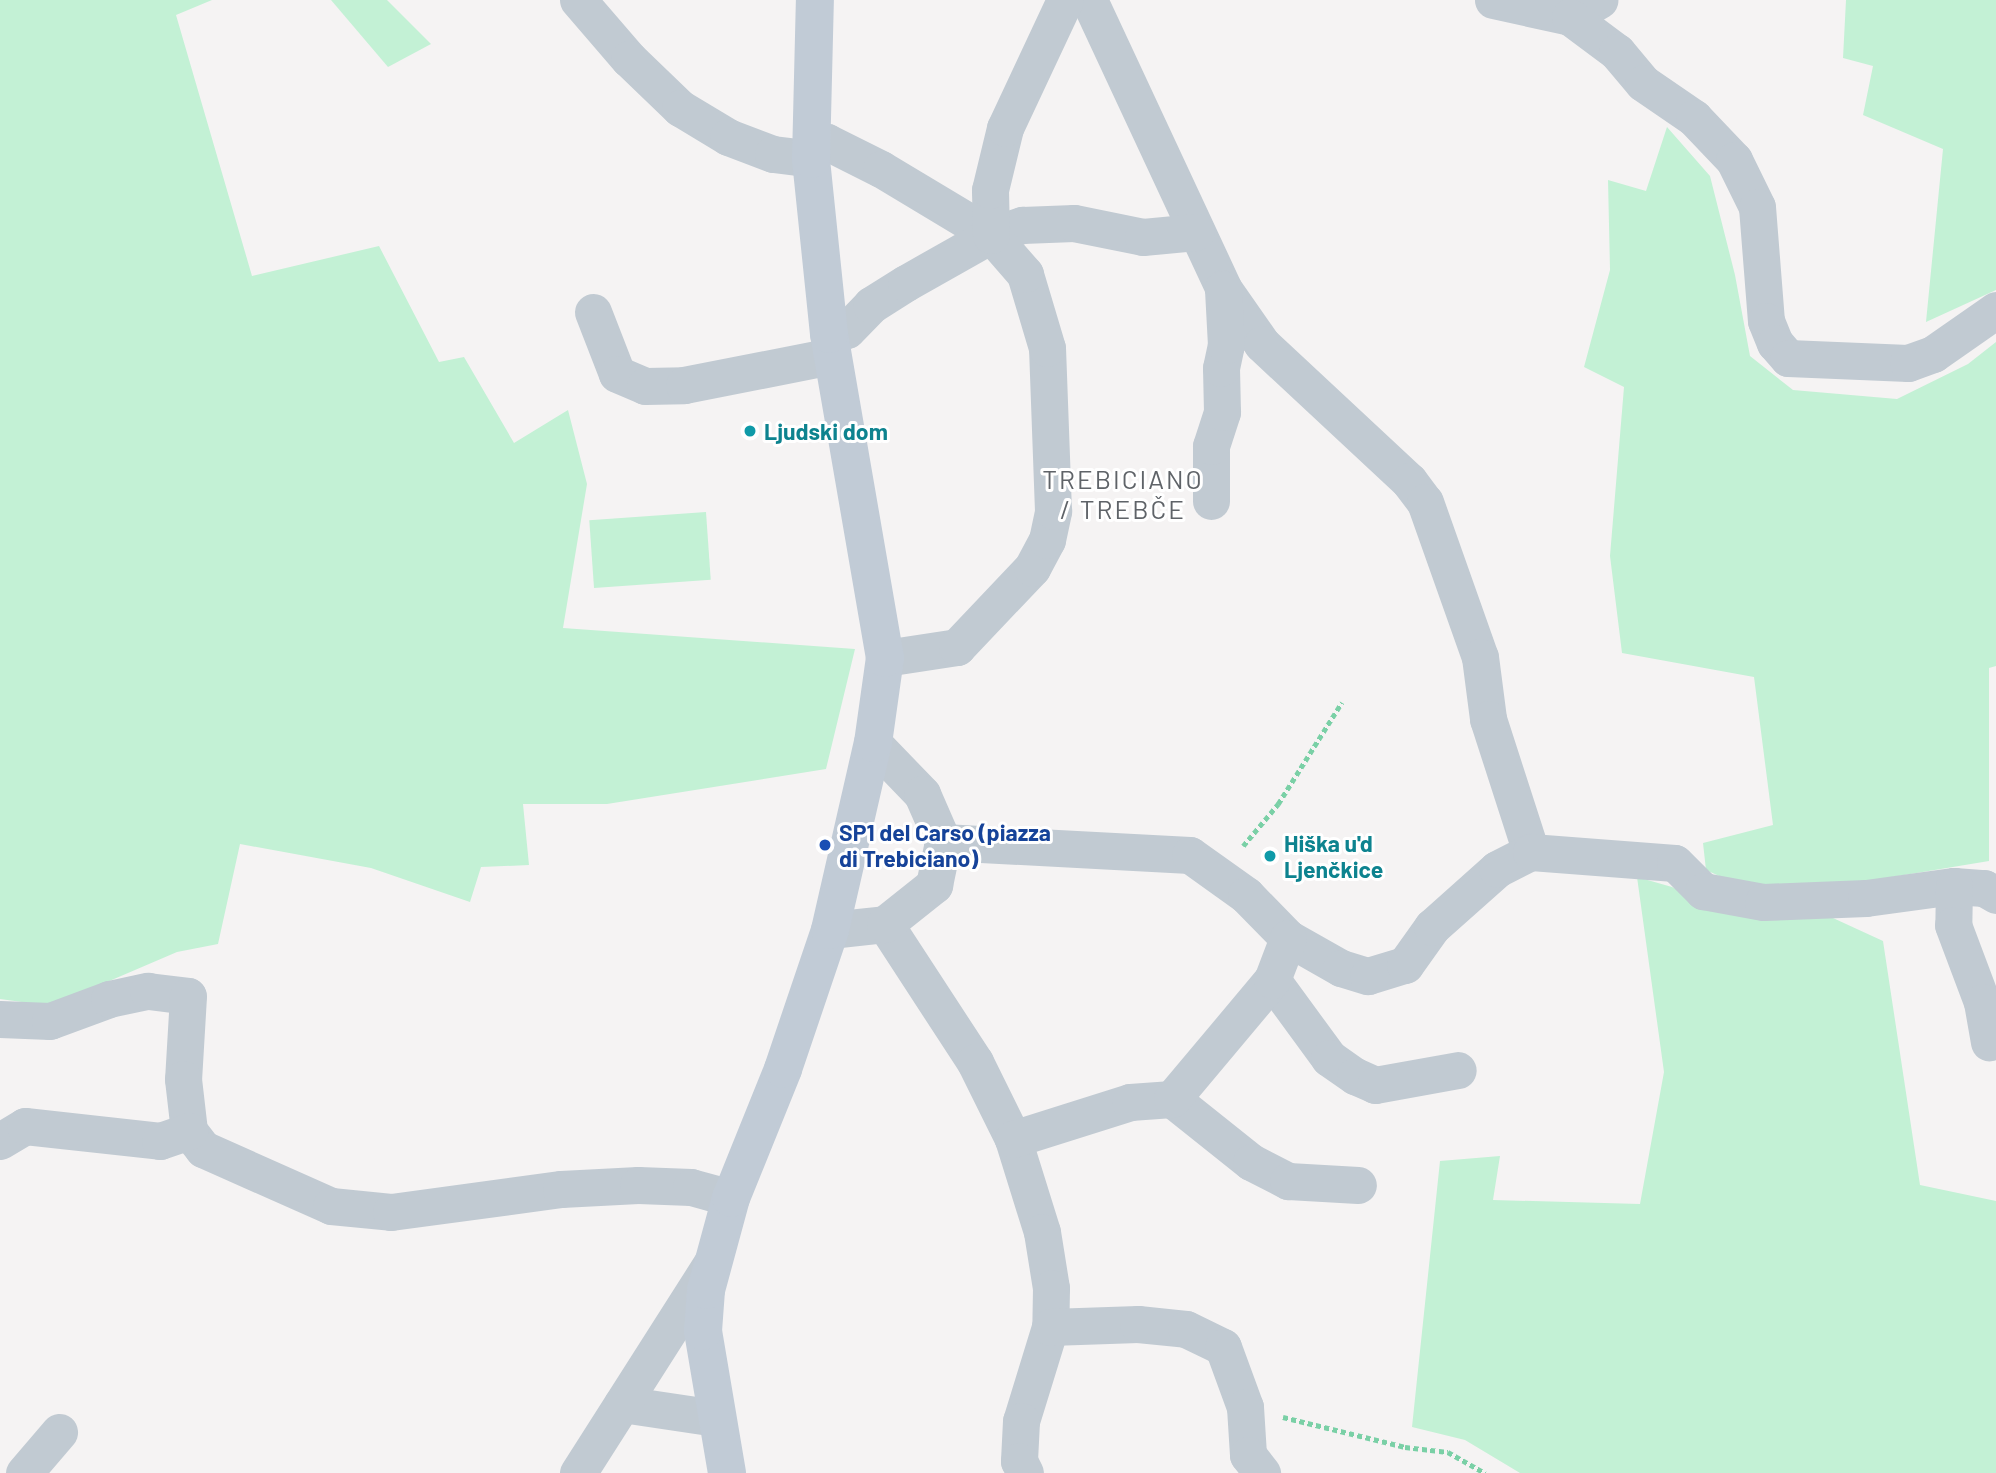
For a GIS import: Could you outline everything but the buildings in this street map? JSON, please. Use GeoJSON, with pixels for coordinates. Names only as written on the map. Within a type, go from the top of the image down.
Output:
{"type":"FeatureCollection","features":[{"type":"Feature","properties":{"kind":"main road"},"geometry":{"type":"LineString","coordinates":[[727,1473],[703,1331],[713,1260],[731,1198],[783,1069],[830,930],[873,743],[885,657],[831,345],[811,149],[815,0]]}},
{"type":"Feature","properties":{"kind":"street"},"geometry":{"type":"LineString","coordinates":[[578,0],[629,59],[680,108],[728,138],[773,155],[811,149],[827,142],[881,169],[991,235],[1025,274],[1047,348],[1053,511],[1047,540],[1032,568],[957,647],[885,657]]}},
{"type":"Feature","properties":{"kind":"street"},"geometry":{"type":"LineString","coordinates":[[991,235],[990,190],[1005,128],[1065,0]]}},
{"type":"Feature","properties":{"kind":"street"},"geometry":{"type":"LineString","coordinates":[[1088,0],[1223,288],[1262,344],[1409,481],[1425,502],[1480,657],[1488,719],[1531,852]]}},
{"type":"Feature","properties":{"kind":"street"},"geometry":{"type":"LineString","coordinates":[[1493,0],[1585,8],[1643,83],[1694,118],[1734,160],[1757,207],[1766,321],[1774,343],[1788,358],[1908,363],[1933,354],[1996,310]]}},
{"type":"Feature","properties":{"kind":"street"},"geometry":{"type":"LineString","coordinates":[[593,312],[617,374],[645,386],[684,385],[831,345],[872,305],[991,235],[1023,225],[1061,224],[1143,236],[1196,232]]}},
{"type":"Feature","properties":{"kind":"street"},"geometry":{"type":"LineString","coordinates":[[1211,501],[1211,446],[1222,412],[1221,368],[1226,345],[1223,288]]}},
{"type":"Feature","properties":{"kind":"street"},"geometry":{"type":"LineString","coordinates":[[830,930],[885,924],[934,885],[943,842],[922,794],[873,743]]}},
{"type":"Feature","properties":{"kind":"street"},"geometry":{"type":"LineString","coordinates":[[943,842],[1009,848],[1154,851],[1190,855],[1218,872],[1288,938],[1341,968],[1368,976],[1405,965],[1433,927],[1497,869],[1531,852],[1675,863],[1703,891],[1763,902],[1866,898],[1954,886],[1984,888],[1996,895]]}},
{"type":"Feature","properties":{"kind":"street"},"geometry":{"type":"LineString","coordinates":[[1954,886],[1953,925],[1982,1002],[1989,1042]]}},
{"type":"Feature","properties":{"kind":"street"},"geometry":{"type":"LineString","coordinates":[[885,924],[975,1062],[1013,1139],[1042,1232],[1051,1288],[1051,1327],[1021,1421],[1019,1461],[1025,1473]]}},
{"type":"Feature","properties":{"kind":"street"},"geometry":{"type":"LineString","coordinates":[[1172,1099],[1272,980],[1288,938]]}},
{"type":"Feature","properties":{"kind":"street"},"geometry":{"type":"LineString","coordinates":[[1272,980],[1329,1058],[1355,1076],[1376,1085],[1458,1070]]}},
{"type":"Feature","properties":{"kind":"street"},"geometry":{"type":"LineString","coordinates":[[0,1019],[50,1021],[109,999],[148,991],[188,996],[183,1079],[190,1131],[203,1149],[331,1206],[391,1212],[561,1189],[638,1185],[691,1187],[731,1198]]}},
{"type":"Feature","properties":{"kind":"street"},"geometry":{"type":"LineString","coordinates":[[1013,1139],[1130,1102],[1172,1099],[1251,1162],[1288,1181],[1358,1185]]}},
{"type":"Feature","properties":{"kind":"street"},"geometry":{"type":"LineString","coordinates":[[0,1141],[25,1126],[160,1141],[190,1131]]}},
{"type":"Feature","properties":{"kind":"street"},"geometry":{"type":"LineString","coordinates":[[578,1473],[713,1260]]}},
{"type":"Feature","properties":{"kind":"street"},"geometry":{"type":"LineString","coordinates":[[1051,1327],[1138,1324],[1186,1329],[1223,1346],[1245,1407],[1248,1455],[1262,1473]]}},
{"type":"Feature","properties":{"kind":"street"},"geometry":{"type":"LineString","coordinates":[[622,1404],[716,1418]]}},
{"type":"Feature","properties":{"kind":"street"},"geometry":{"type":"LineString","coordinates":[[24,1473],[59,1432]]}},
{"type":"Feature","properties":{"kind":"path"},"geometry":{"type":"LineString","coordinates":[[1218,872],[1278,804],[1342,702]]}},
{"type":"Feature","properties":{"kind":"path"},"geometry":{"type":"LineString","coordinates":[[1245,1407],[1405,1447],[1448,1452],[1485,1473]]}},
{"type":"Feature","properties":{"kind":"green space"},"geometry":{"type":"Polygon","coordinates":[[[0,0],[212,0],[176,15],[252,276],[379,246],[439,362],[464,357],[514,443],[568,410],[587,484],[563,628],[855,649],[826,769],[607,804],[523,804],[529,865],[481,867],[470,902],[371,868],[240,844],[218,944],[177,952],[51,1006],[0,999],[0,0]]]}},
{"type":"Feature","properties":{"kind":"green space"},"geometry":{"type":"Polygon","coordinates":[[[331,0],[387,0],[431,44],[388,67],[331,0]]]}},
{"type":"Feature","properties":{"kind":"green space"},"geometry":{"type":"Polygon","coordinates":[[[1846,0],[1996,0],[1996,290],[1926,322],[1943,149],[1863,115],[1873,66],[1843,58],[1846,0]]]}},
{"type":"Feature","properties":{"kind":"green space"},"geometry":{"type":"Polygon","coordinates":[[[1667,127],[1710,176],[1735,275],[1750,356],[1793,390],[1897,399],[1968,364],[1996,342],[1996,666],[1989,668],[1989,861],[1838,886],[1739,885],[1706,870],[1703,843],[1773,825],[1754,677],[1622,653],[1610,556],[1624,387],[1584,367],[1610,270],[1608,180],[1646,191],[1667,127]]]}},
{"type":"Feature","properties":{"kind":"green space"},"geometry":{"type":"Polygon","coordinates":[[[706,512],[711,580],[594,588],[589,520],[706,512]]]}},
{"type":"Feature","properties":{"kind":"green space"},"geometry":{"type":"Polygon","coordinates":[[[1637,877],[1672,887],[1720,912],[1833,918],[1883,941],[1920,1185],[1996,1201],[1996,1473],[1520,1473],[1465,1440],[1412,1427],[1440,1161],[1500,1156],[1493,1200],[1640,1204],[1664,1072],[1637,877]]]}},
{"type":"Feature","properties":{"kind":"place","name":"Ljudski dom"},"geometry":{"type":"Point","coordinates":[750,431]}},
{"type":"Feature","properties":{"kind":"place","name":"SP1 del Carso (piazza di Trebiciano)"},"geometry":{"type":"Point","coordinates":[825,845]}},
{"type":"Feature","properties":{"kind":"place","name":"Hiška u'd Ljenčkice"},"geometry":{"type":"Point","coordinates":[1270,856]}},
{"type":"Feature","properties":{"kind":"district","name":"TREBICIANO / TREBČE"},"geometry":{"type":"Point","coordinates":[1123,494]}}]}
